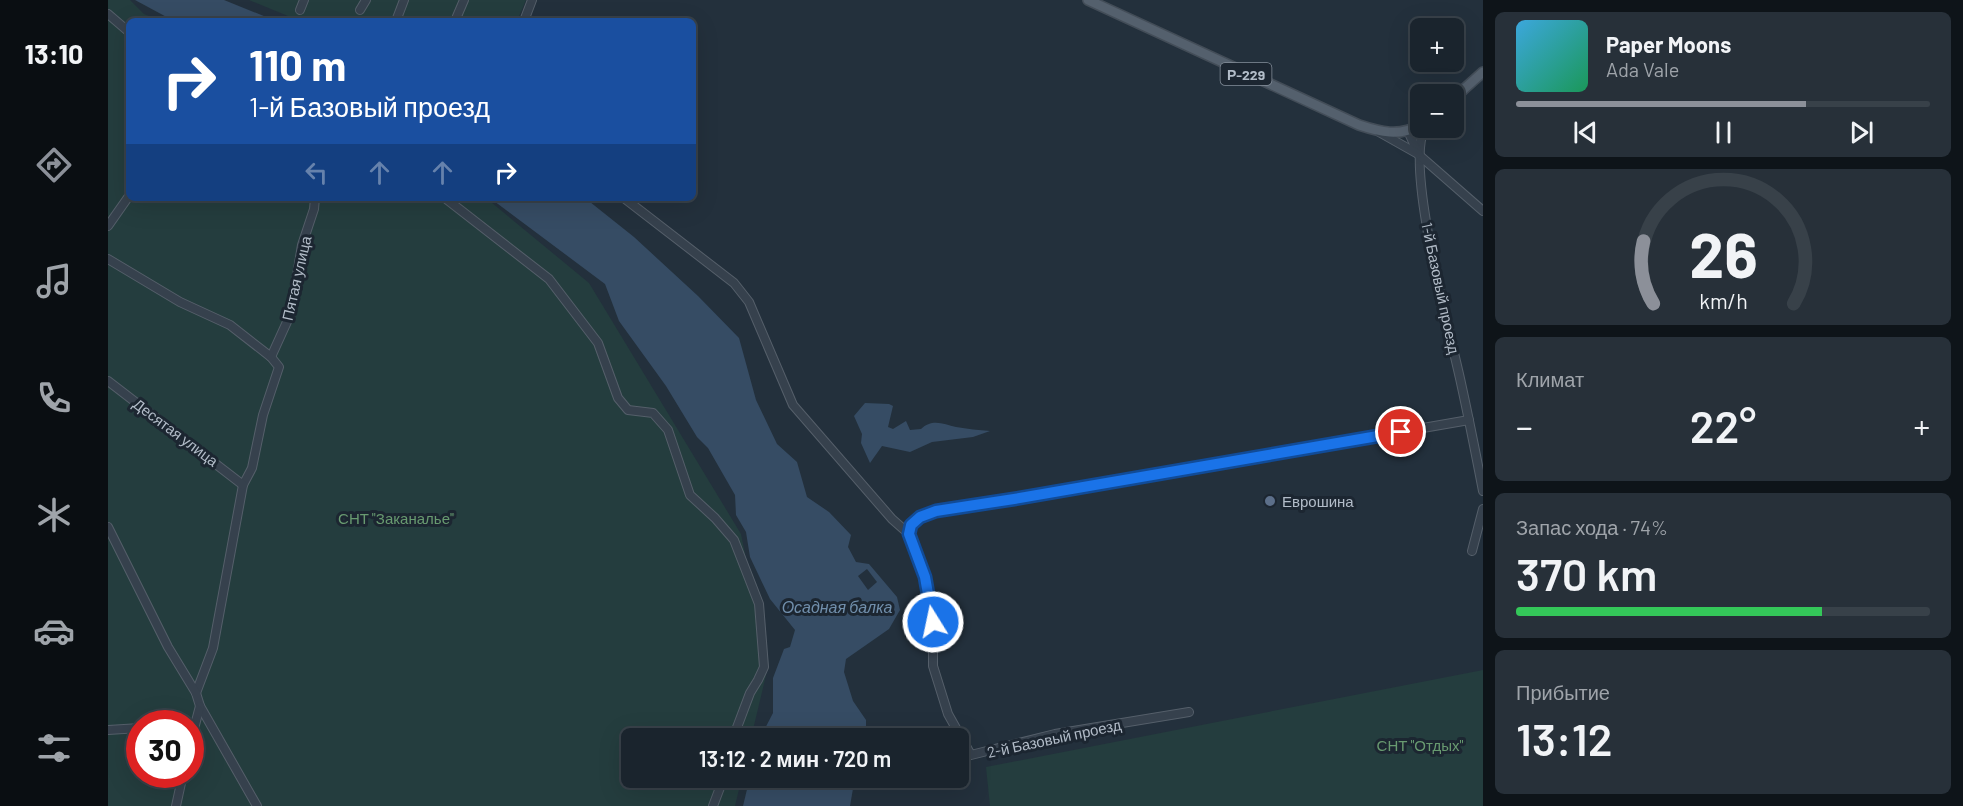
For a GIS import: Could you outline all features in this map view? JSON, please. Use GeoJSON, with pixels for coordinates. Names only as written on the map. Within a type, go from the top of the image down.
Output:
{"type":"FeatureCollection","features":[{"type":"Feature","properties":{"kind":"main road","name":"Р-229"},"geometry":{"type":"LineString","coordinates":[[1088,0],[1359,125],[1390,133],[1408,131]]}},
{"type":"Feature","properties":{"kind":"main road"},"geometry":{"type":"LineString","coordinates":[[1464,89],[1483,72]]}},
{"type":"Feature","properties":{"kind":"street"},"geometry":{"type":"LineString","coordinates":[[300,10],[303,0]]}},
{"type":"Feature","properties":{"kind":"street"},"geometry":{"type":"LineString","coordinates":[[360,10],[366,0]]}},
{"type":"Feature","properties":{"kind":"street"},"geometry":{"type":"LineString","coordinates":[[397,18],[404,0]]}},
{"type":"Feature","properties":{"kind":"street"},"geometry":{"type":"LineString","coordinates":[[456,18],[464,0]]}},
{"type":"Feature","properties":{"kind":"street"},"geometry":{"type":"LineString","coordinates":[[525,18],[532,0]]}},
{"type":"Feature","properties":{"kind":"street"},"geometry":{"type":"LineString","coordinates":[[108,14],[126,29]]}},
{"type":"Feature","properties":{"kind":"street"},"geometry":{"type":"LineString","coordinates":[[1376,130],[1419,155],[1483,211]]}},
{"type":"Feature","properties":{"kind":"street"},"geometry":{"type":"LineString","coordinates":[[1408,131],[1419,155]]}},
{"type":"Feature","properties":{"kind":"street"},"geometry":{"type":"LineString","coordinates":[[1419,155],[1421,138]]}},
{"type":"Feature","properties":{"kind":"street","name":"1-й Базовый проезд"},"geometry":{"type":"LineString","coordinates":[[1419,155],[1426,229],[1483,491]]}},
{"type":"Feature","properties":{"kind":"street"},"geometry":{"type":"LineString","coordinates":[[108,226],[126,200]]}},
{"type":"Feature","properties":{"kind":"street","name":"Пятая улица"},"geometry":{"type":"LineString","coordinates":[[271,357],[291,313],[302,245],[315,201]]}},
{"type":"Feature","properties":{"kind":"street"},"geometry":{"type":"LineString","coordinates":[[449,201],[549,279],[598,343],[618,398],[628,410],[652,413],[668,430],[690,495],[734,540],[759,604],[764,667],[750,693],[737,728]]}},
{"type":"Feature","properties":{"kind":"street"},"geometry":{"type":"LineString","coordinates":[[628,201],[734,283],[749,302],[793,405],[892,519],[909,534],[911,525],[920,517],[936,511],[1469,420]]}},
{"type":"Feature","properties":{"kind":"street"},"geometry":{"type":"LineString","coordinates":[[108,259],[180,302],[230,325],[271,357],[279,367],[263,415],[252,468],[243,485],[213,648],[196,693]]}},
{"type":"Feature","properties":{"kind":"street","name":"Десятая улица"},"geometry":{"type":"LineString","coordinates":[[108,381],[243,485]]}},
{"type":"Feature","properties":{"kind":"street"},"geometry":{"type":"LineString","coordinates":[[1472,551],[1483,509]]}},
{"type":"Feature","properties":{"kind":"street"},"geometry":{"type":"LineString","coordinates":[[108,527],[168,647],[196,693],[200,706],[257,806]]}},
{"type":"Feature","properties":{"kind":"street","name":"2-й Базовый проезд"},"geometry":{"type":"LineString","coordinates":[[909,534],[925,577],[933,622],[933,666],[948,714],[971,755],[1055,734],[1189,712]]}},
{"type":"Feature","properties":{"kind":"street"},"geometry":{"type":"LineString","coordinates":[[198,710],[200,706]]}},
{"type":"Feature","properties":{"kind":"street"},"geometry":{"type":"LineString","coordinates":[[108,730],[126,729]]}},
{"type":"Feature","properties":{"kind":"street"},"geometry":{"type":"LineString","coordinates":[[176,806],[180,788]]}},
{"type":"Feature","properties":{"kind":"street"},"geometry":{"type":"LineString","coordinates":[[713,806],[720,788]]}},
{"type":"Feature","properties":{"kind":"green space","name":"СНТ \"Заканалье\""},"geometry":{"type":"Polygon","coordinates":[[[108,0],[130,0],[144,14],[154,18],[126,18],[126,201],[490,201],[589,283],[741,534],[768,667],[753,728],[621,728],[621,788],[739,788],[735,806],[108,806],[108,0]]]}},
{"type":"Feature","properties":{"kind":"green space"},"geometry":{"type":"Polygon","coordinates":[[[249,0],[526,0],[518,18],[293,18],[249,0]]]}},
{"type":"Feature","properties":{"kind":"green space","name":"СНТ \"Отдых\""},"geometry":{"type":"Polygon","coordinates":[[[1483,670],[1483,806],[990,806],[986,767],[1483,670]]]}},
{"type":"Feature","properties":{"kind":"water"},"geometry":{"type":"Polygon","coordinates":[[[135,0],[224,0],[269,18],[168,18],[135,0]]]}},
{"type":"Feature","properties":{"kind":"water","name":"Осадная балка"},"geometry":{"type":"Polygon","coordinates":[[[494,201],[589,201],[634,237],[698,296],[739,338],[756,400],[777,444],[797,462],[807,497],[829,512],[851,535],[848,547],[856,562],[869,564],[897,597],[900,610],[889,629],[846,659],[844,672],[853,701],[866,720],[866,728],[765,728],[773,713],[773,678],[784,649],[790,647],[795,630],[770,599],[750,557],[746,532],[736,515],[735,495],[708,448],[697,437],[666,386],[619,321],[605,284],[494,201]]]}},
{"type":"Feature","properties":{"kind":"water"},"geometry":{"type":"Polygon","coordinates":[[[865,403],[893,406],[888,427],[893,429],[906,421],[910,430],[938,423],[990,431],[973,437],[932,442],[910,452],[882,446],[870,463],[861,443],[862,434],[854,416],[865,403]]]}},
{"type":"Feature","properties":{"kind":"water"},"geometry":{"type":"Polygon","coordinates":[[[747,788],[853,788],[850,806],[743,806],[747,788]]]}},
{"type":"Feature","properties":{"kind":"pier"},"geometry":{"type":"Polygon","coordinates":[[[867,569],[877,582],[868,590],[858,576],[867,569]]]}},
{"type":"Feature","properties":{"kind":"place","name":"Еврошина"},"geometry":{"type":"Point","coordinates":[1270,501]}},
{"type":"Feature","properties":{"kind":"route"},"geometry":{"type":"LineString","coordinates":[[933,622],[925,577],[909,534],[911,525],[920,517],[936,511],[1401,432]]}}]}
